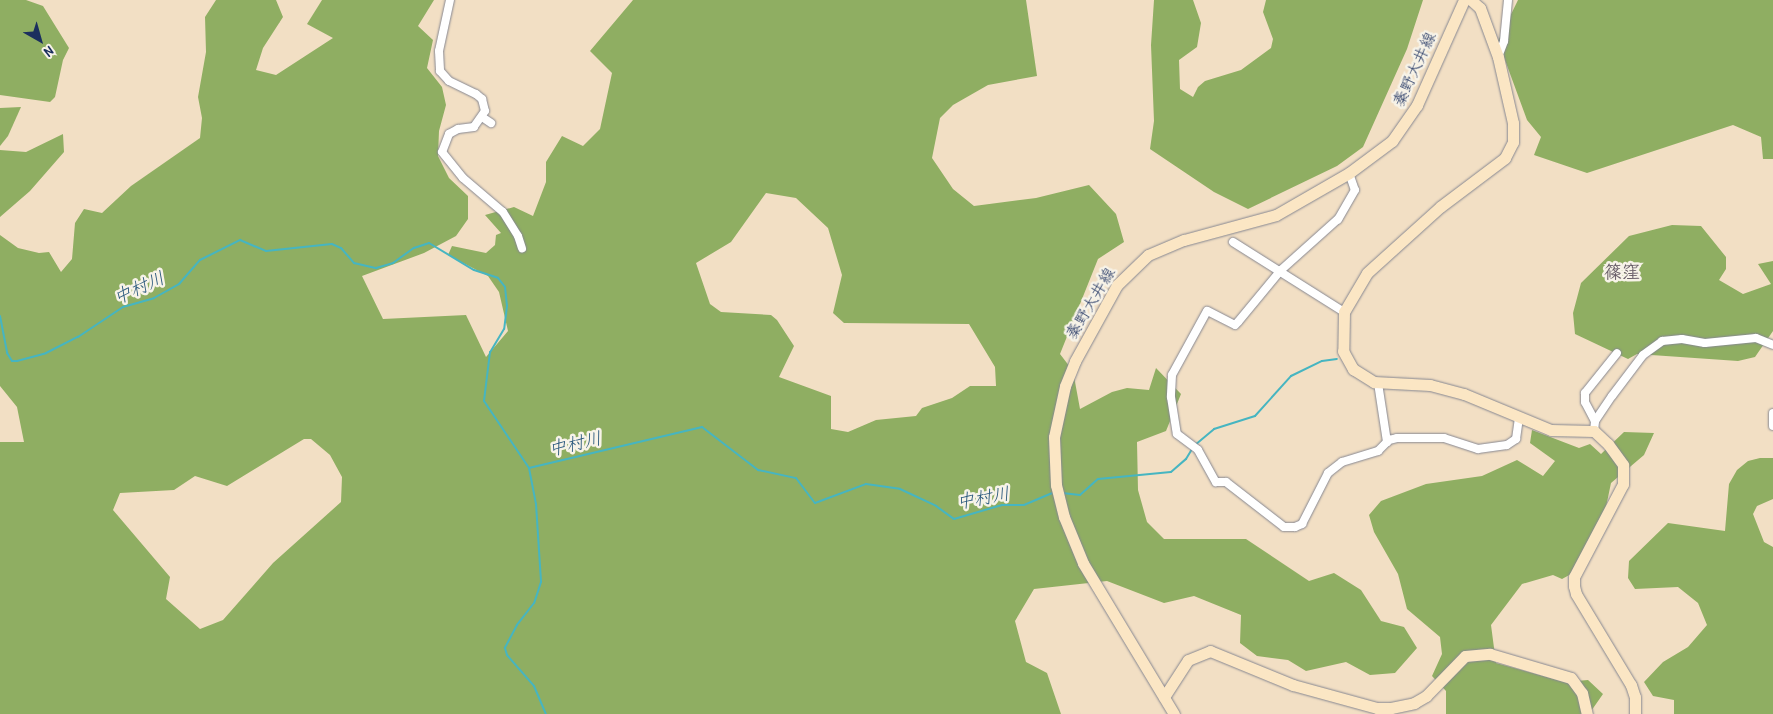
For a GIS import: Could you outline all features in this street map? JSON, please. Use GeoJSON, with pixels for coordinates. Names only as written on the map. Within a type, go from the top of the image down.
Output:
{"type":"FeatureCollection","features":[{"type":"Feature","properties":{"kind":"street"},"geometry":{"type":"LineString","coordinates":[[450,0],[439,51],[440,71],[448,81],[482,99],[486,111],[474,127],[458,129],[449,134],[442,148],[443,157],[503,212],[518,236],[522,248]]}},
{"type":"Feature","properties":{"kind":"street","name":"秦野大井線"},"geometry":{"type":"LineString","coordinates":[[1174,714],[1075,547],[1060,503],[1054,449],[1060,406],[1074,361],[1117,285],[1136,265],[1165,246],[1276,215],[1349,173],[1392,141],[1410,117],[1464,0]]}},
{"type":"Feature","properties":{"kind":"street"},"geometry":{"type":"LineString","coordinates":[[1471,0],[1480,8],[1498,57],[1513,123],[1510,150],[1380,260],[1357,286],[1344,312],[1342,337],[1347,360],[1364,376],[1378,383],[1430,385],[1464,394],[1551,430],[1594,426]]}},
{"type":"Feature","properties":{"kind":"street"},"geometry":{"type":"LineString","coordinates":[[1498,57],[1504,41],[1508,0]]}},
{"type":"Feature","properties":{"kind":"street"},"geometry":{"type":"LineString","coordinates":[[482,117],[490,123]]}},
{"type":"Feature","properties":{"kind":"street"},"geometry":{"type":"LineString","coordinates":[[1349,173],[1355,190],[1338,220],[1281,270],[1235,325],[1207,311],[1172,375],[1171,397],[1177,434],[1193,447],[1210,466],[1216,482],[1226,482],[1284,527],[1295,527],[1302,524],[1334,467],[1378,451],[1387,442],[1415,437],[1444,438],[1478,449],[1506,445],[1516,439],[1519,418]]}},
{"type":"Feature","properties":{"kind":"street"},"geometry":{"type":"LineString","coordinates":[[1233,242],[1281,270],[1318,298],[1344,312]]}},
{"type":"Feature","properties":{"kind":"street"},"geometry":{"type":"LineString","coordinates":[[1594,426],[1643,355],[1662,341],[1682,339],[1705,343],[1756,338],[1773,345]]}},
{"type":"Feature","properties":{"kind":"street"},"geometry":{"type":"LineString","coordinates":[[1617,353],[1585,393],[1585,402],[1594,426],[1623,465],[1623,484],[1574,577],[1574,586],[1576,594],[1636,696],[1635,714]]}},
{"type":"Feature","properties":{"kind":"street"},"geometry":{"type":"LineString","coordinates":[[1378,383],[1387,442]]}},
{"type":"Feature","properties":{"kind":"street"},"geometry":{"type":"LineString","coordinates":[[1773,413],[1773,426]]}},
{"type":"Feature","properties":{"kind":"street"},"geometry":{"type":"LineString","coordinates":[[1164,697],[1188,660],[1210,651],[1294,685],[1377,708],[1391,708],[1420,700],[1436,688],[1458,660],[1483,653],[1564,674],[1582,693],[1587,714]]}},
{"type":"Feature","properties":{"kind":"green space"},"geometry":{"type":"Polygon","coordinates":[[[0,0],[26,0],[43,6],[69,48],[63,60],[55,97],[50,102],[0,95],[0,0]]]}},
{"type":"Feature","properties":{"kind":"green space"},"geometry":{"type":"Polygon","coordinates":[[[216,0],[276,0],[283,17],[263,48],[256,70],[276,75],[333,38],[307,24],[322,0],[434,0],[418,26],[433,40],[427,68],[442,87],[446,105],[439,131],[438,156],[449,178],[468,196],[468,219],[456,236],[424,253],[362,276],[383,319],[466,315],[486,357],[508,331],[499,292],[488,276],[448,255],[452,246],[486,253],[495,245],[496,235],[501,233],[485,215],[514,207],[533,216],[546,182],[546,162],[562,136],[583,146],[600,129],[612,73],[590,51],[633,0],[1026,0],[1037,76],[988,85],[953,105],[940,118],[932,158],[953,189],[974,206],[1036,198],[1089,185],[1116,214],[1124,242],[1098,259],[1060,354],[1073,371],[1080,409],[1112,392],[1127,388],[1149,390],[1156,368],[1181,394],[1166,431],[1137,442],[1138,490],[1147,522],[1164,539],[1246,539],[1309,581],[1334,573],[1361,590],[1381,621],[1404,627],[1417,648],[1395,673],[1370,675],[1346,662],[1306,671],[1288,660],[1257,656],[1240,643],[1241,615],[1194,596],[1164,603],[1107,581],[1034,589],[1015,621],[1026,662],[1047,673],[1061,714],[0,714],[0,442],[24,442],[17,407],[0,386],[0,235],[18,248],[39,253],[49,252],[61,272],[72,259],[75,223],[84,209],[102,213],[131,186],[200,138],[202,118],[198,97],[206,52],[205,17],[216,0]],[[766,193],[731,242],[696,263],[710,304],[721,312],[771,315],[777,320],[794,346],[779,377],[831,396],[831,429],[848,432],[876,420],[916,416],[922,408],[952,398],[970,386],[996,386],[995,367],[969,324],[844,323],[833,313],[842,275],[828,228],[796,198],[766,193]],[[304,439],[227,486],[195,476],[174,490],[120,493],[113,510],[170,577],[166,599],[200,629],[223,620],[273,563],[341,502],[342,477],[330,455],[311,439],[304,439]]]}},
{"type":"Feature","properties":{"kind":"green space"},"geometry":{"type":"Polygon","coordinates":[[[1154,0],[1193,0],[1201,23],[1197,47],[1179,60],[1180,89],[1193,97],[1198,87],[1205,81],[1241,70],[1271,48],[1273,39],[1263,12],[1266,0],[1423,0],[1407,49],[1363,147],[1337,166],[1248,209],[1214,192],[1150,149],[1154,121],[1151,45],[1154,0]]]}},
{"type":"Feature","properties":{"kind":"green space"},"geometry":{"type":"Polygon","coordinates":[[[1518,0],[1773,0],[1773,159],[1763,159],[1761,137],[1733,125],[1587,173],[1534,155],[1541,137],[1527,120],[1498,41],[1518,0]]]}},
{"type":"Feature","properties":{"kind":"green space"},"geometry":{"type":"Polygon","coordinates":[[[21,107],[8,136],[0,146],[0,108],[21,107]]]}},
{"type":"Feature","properties":{"kind":"green space"},"geometry":{"type":"Polygon","coordinates":[[[63,134],[64,152],[30,191],[0,217],[0,150],[26,152],[63,134]]]}},
{"type":"Feature","properties":{"kind":"green space"},"geometry":{"type":"Polygon","coordinates":[[[1672,225],[1701,226],[1726,257],[1726,269],[1719,280],[1743,294],[1771,284],[1758,264],[1773,261],[1773,331],[1755,357],[1738,361],[1637,354],[1628,359],[1575,334],[1573,313],[1581,283],[1629,236],[1672,225]]]}},
{"type":"Feature","properties":{"kind":"green space"},"geometry":{"type":"Polygon","coordinates":[[[1532,430],[1579,448],[1590,444],[1601,454],[1624,432],[1654,433],[1644,455],[1611,483],[1606,507],[1573,573],[1562,579],[1553,575],[1522,584],[1491,625],[1496,663],[1565,682],[1588,680],[1603,694],[1589,714],[1446,714],[1446,691],[1432,676],[1442,654],[1440,637],[1407,609],[1398,574],[1374,532],[1369,515],[1381,501],[1426,484],[1482,476],[1517,460],[1543,476],[1555,461],[1530,443],[1532,430]]]}},
{"type":"Feature","properties":{"kind":"green space"},"geometry":{"type":"Polygon","coordinates":[[[1760,458],[1773,458],[1773,499],[1757,506],[1753,514],[1764,542],[1773,547],[1773,714],[1674,714],[1674,700],[1653,696],[1644,682],[1663,662],[1688,647],[1707,625],[1698,603],[1678,587],[1635,589],[1628,578],[1629,561],[1668,523],[1725,531],[1729,484],[1737,470],[1748,461],[1760,458]]]}},
{"type":"Feature","properties":{"kind":"waterway","name":"中村川"},"geometry":{"type":"LineString","coordinates":[[0,316],[7,353],[12,361],[17,361],[46,353],[78,337],[123,307],[154,298],[179,284],[200,260],[240,240],[266,251],[332,244],[341,248],[354,263],[376,268],[393,263],[414,248],[429,243],[474,270],[498,278],[505,287],[507,306],[504,329],[490,352],[484,401],[529,468],[702,427],[758,470],[796,478],[815,503],[866,484],[900,489],[936,506],[954,519],[1002,505],[1024,505],[1052,493]]}},
{"type":"Feature","properties":{"kind":"waterway","name":"中村川"},"geometry":{"type":"LineString","coordinates":[[1195,445],[1214,429],[1255,416],[1291,376],[1322,361],[1337,359]]}},
{"type":"Feature","properties":{"kind":"waterway","name":"中村川"},"geometry":{"type":"LineString","coordinates":[[1062,493],[1080,495],[1098,479],[1171,472],[1186,459],[1192,449]]}},
{"type":"Feature","properties":{"kind":"waterway"},"geometry":{"type":"LineString","coordinates":[[529,468],[536,504],[541,582],[534,603],[517,625],[505,648],[507,655],[534,686],[546,714]]}},
{"type":"Feature","properties":{"kind":"district","name":"篠窪"},"geometry":{"type":"Point","coordinates":[1622,272]}}]}
